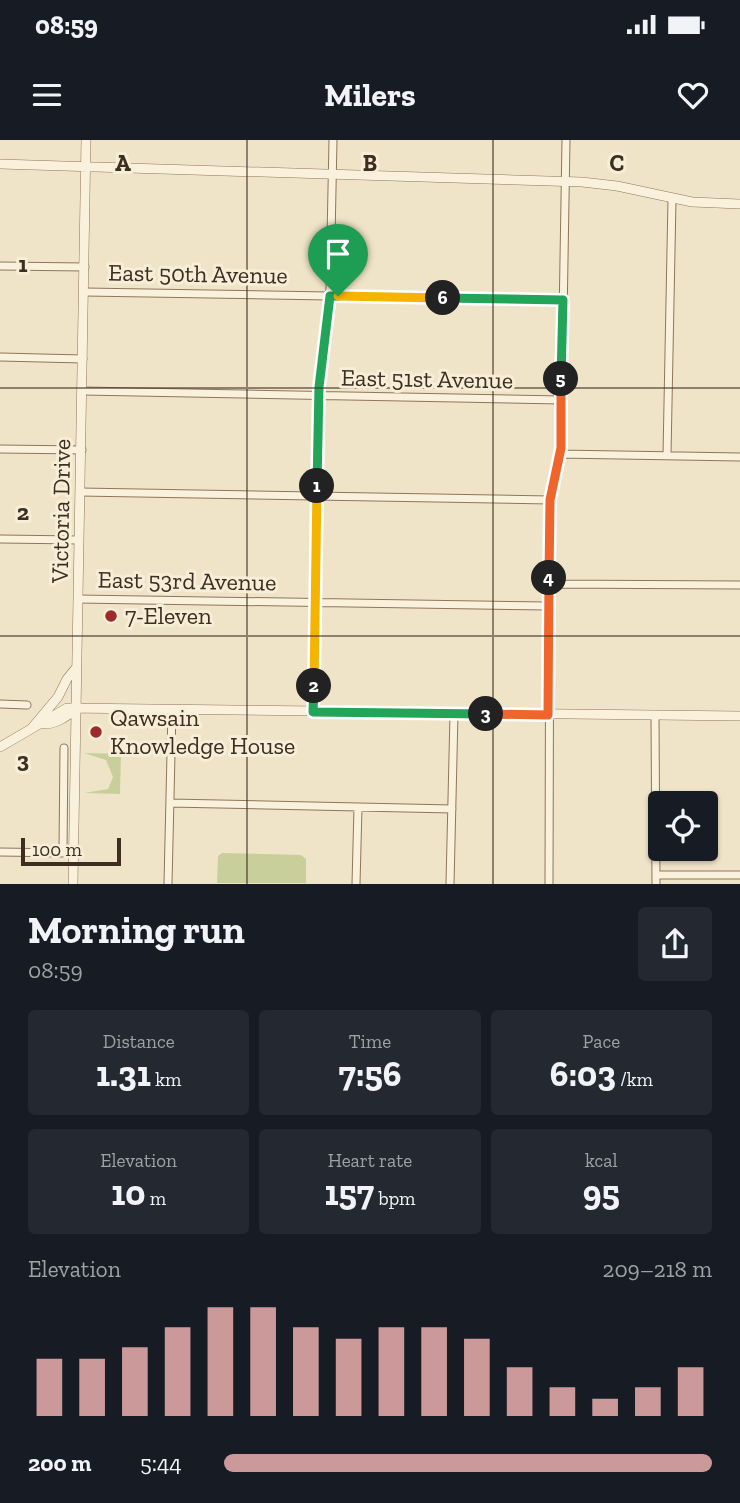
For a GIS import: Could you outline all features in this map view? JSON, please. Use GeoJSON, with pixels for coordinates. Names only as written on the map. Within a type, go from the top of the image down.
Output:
{"type":"FeatureCollection","features":[{"type":"Feature","properties":{"kind":"street","name":"Victoria Drive"},"geometry":{"type":"LineString","coordinates":[[73,884],[86,140]]}},
{"type":"Feature","properties":{"kind":"street"},"geometry":{"type":"LineString","coordinates":[[313,712],[319,396],[330,296],[333,140]]}},
{"type":"Feature","properties":{"kind":"street"},"geometry":{"type":"LineString","coordinates":[[549,884],[550,500],[559,454],[566,140]]}},
{"type":"Feature","properties":{"kind":"street"},"geometry":{"type":"LineString","coordinates":[[0,164],[565,181],[617,186],[672,199],[740,204]]}},
{"type":"Feature","properties":{"kind":"street"},"geometry":{"type":"LineString","coordinates":[[667,455],[672,199]]}},
{"type":"Feature","properties":{"kind":"street","name":"East 50th Avenue"},"geometry":{"type":"LineString","coordinates":[[0,266],[85,267]]}},
{"type":"Feature","properties":{"kind":"street","name":"East 50th Avenue"},"geometry":{"type":"LineString","coordinates":[[85,292],[563,300]]}},
{"type":"Feature","properties":{"kind":"street"},"geometry":{"type":"LineString","coordinates":[[0,357],[83,359]]}},
{"type":"Feature","properties":{"kind":"street","name":"East 51st Avenue"},"geometry":{"type":"LineString","coordinates":[[83,391],[561,400]]}},
{"type":"Feature","properties":{"kind":"street"},"geometry":{"type":"LineString","coordinates":[[0,449],[82,450]]}},
{"type":"Feature","properties":{"kind":"street"},"geometry":{"type":"LineString","coordinates":[[559,454],[740,457]]}},
{"type":"Feature","properties":{"kind":"street"},"geometry":{"type":"LineString","coordinates":[[80,492],[550,500]]}},
{"type":"Feature","properties":{"kind":"street","name":"East 53rd Avenue"},"geometry":{"type":"LineString","coordinates":[[0,539],[79,540]]}},
{"type":"Feature","properties":{"kind":"street"},"geometry":{"type":"LineString","coordinates":[[549,584],[740,584]]}},
{"type":"Feature","properties":{"kind":"street","name":"East 53rd Avenue"},"geometry":{"type":"LineString","coordinates":[[78,599],[549,606]]}},
{"type":"Feature","properties":{"kind":"street"},"geometry":{"type":"LineString","coordinates":[[30,730],[58,697],[76,668]]}},
{"type":"Feature","properties":{"kind":"street"},"geometry":{"type":"LineString","coordinates":[[0,704],[27,705]]}},
{"type":"Feature","properties":{"kind":"street"},"geometry":{"type":"LineString","coordinates":[[0,747],[76,709],[740,716]]}},
{"type":"Feature","properties":{"kind":"street"},"geometry":{"type":"LineString","coordinates":[[168,884],[172,710]]}},
{"type":"Feature","properties":{"kind":"street"},"geometry":{"type":"LineString","coordinates":[[450,884],[454,714]]}},
{"type":"Feature","properties":{"kind":"street"},"geometry":{"type":"LineString","coordinates":[[655,716],[656,879],[740,875]]}},
{"type":"Feature","properties":{"kind":"street"},"geometry":{"type":"LineString","coordinates":[[47,724],[66,727],[76,736]]}},
{"type":"Feature","properties":{"kind":"street"},"geometry":{"type":"LineString","coordinates":[[63,852],[64,748]]}},
{"type":"Feature","properties":{"kind":"street"},"geometry":{"type":"LineString","coordinates":[[63,790],[74,790]]}},
{"type":"Feature","properties":{"kind":"street"},"geometry":{"type":"LineString","coordinates":[[170,803],[452,809]]}},
{"type":"Feature","properties":{"kind":"street"},"geometry":{"type":"LineString","coordinates":[[356,884],[358,807]]}},
{"type":"Feature","properties":{"kind":"street"},"geometry":{"type":"LineString","coordinates":[[0,852],[73,853]]}},
{"type":"Feature","properties":{"kind":"green space"},"geometry":{"type":"Polygon","coordinates":[[[84,753],[121,754],[120,794],[84,793],[108,789],[113,777],[106,760],[84,753]]]}},
{"type":"Feature","properties":{"kind":"green space"},"geometry":{"type":"Polygon","coordinates":[[[222,853],[301,855],[306,859],[306,883],[217,883],[218,856],[222,853]]]}},
{"type":"Feature","properties":{"kind":"place","name":"7-Eleven"},"geometry":{"type":"Point","coordinates":[111,616]}},
{"type":"Feature","properties":{"kind":"place","name":"Qawsain Knowledge House"},"geometry":{"type":"Point","coordinates":[96,732]}},
{"type":"Feature","properties":{"kind":"route"},"geometry":{"type":"LineString","coordinates":[[330,296],[338,296],[563,300],[561,448],[550,500],[548,715],[313,712],[319,387],[330,296]]}}]}
